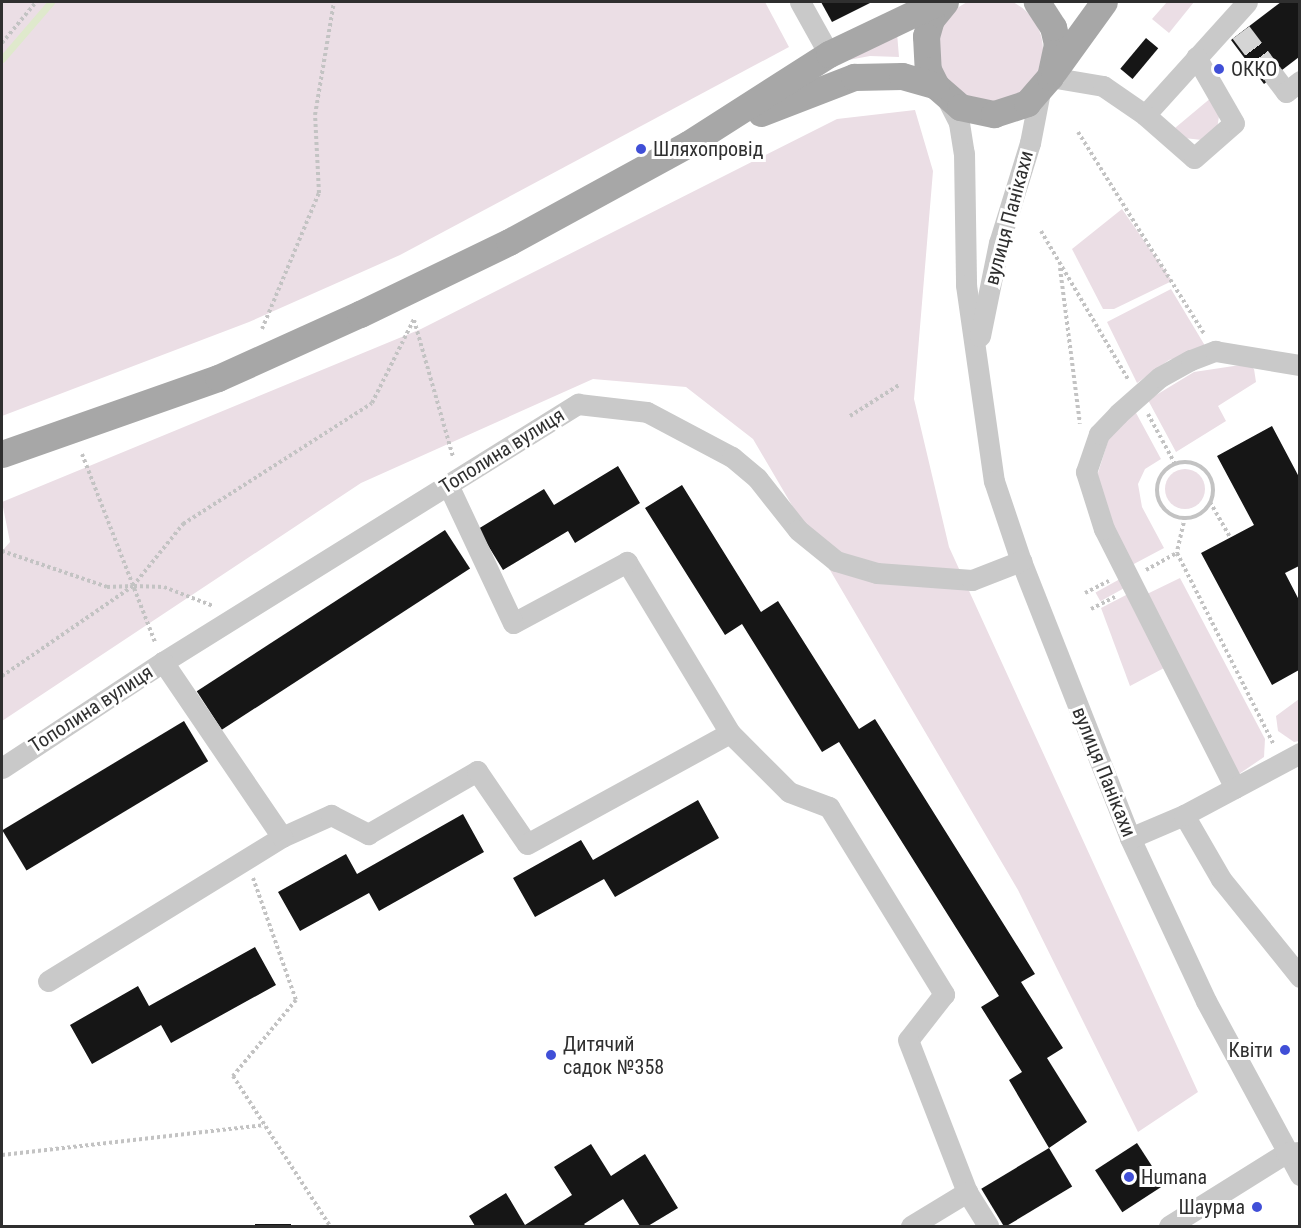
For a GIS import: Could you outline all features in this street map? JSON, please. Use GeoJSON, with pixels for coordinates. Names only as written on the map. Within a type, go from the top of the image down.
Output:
{"type":"FeatureCollection","features":[{"type":"Feature","properties":{"kind":"main road"},"geometry":{"type":"LineString","coordinates":[[2,454],[218,378],[360,314],[509,242],[688,144],[829,54],[938,2]]}},
{"type":"Feature","properties":{"kind":"main road"},"geometry":{"type":"LineString","coordinates":[[941,91],[928,70],[926,36],[931,19],[945,2]]}},
{"type":"Feature","properties":{"kind":"main road"},"geometry":{"type":"LineString","coordinates":[[688,144],[854,77],[902,76],[941,91],[969,110],[994,114],[1027,103],[1045,84],[1057,44],[1053,27],[1037,2]]}},
{"type":"Feature","properties":{"kind":"main road","name":"вулиця Панікахи"},"geometry":{"type":"LineString","coordinates":[[1045,84],[1104,2]]}},
{"type":"Feature","properties":{"kind":"street"},"geometry":{"type":"LineString","coordinates":[[800,2],[829,54]]}},
{"type":"Feature","properties":{"kind":"street"},"geometry":{"type":"LineString","coordinates":[[1145,115],[1197,57],[1235,25],[1247,2]]}},
{"type":"Feature","properties":{"kind":"street"},"geometry":{"type":"LineString","coordinates":[[1045,84],[1103,86],[1145,115],[1194,158],[1234,123],[1197,57]]}},
{"type":"Feature","properties":{"kind":"street"},"geometry":{"type":"LineString","coordinates":[[1274,76],[1286,92],[1299,81]]}},
{"type":"Feature","properties":{"kind":"street","name":"вулиця Панікахи"},"geometry":{"type":"LineString","coordinates":[[978,345],[999,243],[1030,143],[1045,84]]}},
{"type":"Feature","properties":{"kind":"street","name":"вулиця Панікахи"},"geometry":{"type":"LineString","coordinates":[[941,91],[959,123],[964,153],[966,285],[978,345],[979,386],[994,481],[1020,561],[1130,838],[1206,1001],[1293,1152],[1299,1175]]}},
{"type":"Feature","properties":{"kind":"street"},"geometry":{"type":"LineString","coordinates":[[1235,788],[1131,583],[1093,501],[1086,472],[1100,434],[1138,394],[1160,377],[1215,351],[1299,365]]}},
{"type":"Feature","properties":{"kind":"street","name":"Тополина вулиця"},"geometry":{"type":"LineString","coordinates":[[2,768],[163,662],[578,404],[647,412],[732,457],[757,478],[798,530],[836,561],[878,573],[972,580],[1020,561]]}},
{"type":"Feature","properties":{"kind":"street"},"geometry":{"type":"LineString","coordinates":[[454,481],[513,623],[627,562],[730,733],[789,792],[829,807],[944,994],[908,1040],[967,1192],[988,1227]]}},
{"type":"Feature","properties":{"kind":"street"},"geometry":{"type":"LineString","coordinates":[[163,662],[282,837]]}},
{"type":"Feature","properties":{"kind":"street"},"geometry":{"type":"LineString","coordinates":[[48,981],[282,837],[331,815],[368,834],[477,771],[527,844],[730,733]]}},
{"type":"Feature","properties":{"kind":"street"},"geometry":{"type":"LineString","coordinates":[[1130,838],[1184,815],[1291,758]]}},
{"type":"Feature","properties":{"kind":"street"},"geometry":{"type":"LineString","coordinates":[[1184,815],[1221,879],[1299,977]]}},
{"type":"Feature","properties":{"kind":"street"},"geometry":{"type":"LineString","coordinates":[[1169,1227],[1293,1152]]}},
{"type":"Feature","properties":{"kind":"street"},"geometry":{"type":"LineString","coordinates":[[910,1227],[967,1192]]}},
{"type":"Feature","properties":{"kind":"path"},"geometry":{"type":"LineString","coordinates":[[2,43],[36,2]]}},
{"type":"Feature","properties":{"kind":"path"},"geometry":{"type":"LineString","coordinates":[[262,329],[319,193],[315,114],[334,2]]}},
{"type":"Feature","properties":{"kind":"path"},"geometry":{"type":"LineString","coordinates":[[1078,132],[1215,351]]}},
{"type":"Feature","properties":{"kind":"path"},"geometry":{"type":"LineString","coordinates":[[1041,231],[1059,265],[1138,394],[1174,464]]}},
{"type":"Feature","properties":{"kind":"path"},"geometry":{"type":"LineString","coordinates":[[1059,265],[1080,426]]}},
{"type":"Feature","properties":{"kind":"path"},"geometry":{"type":"LineString","coordinates":[[2,676],[133,586],[183,524],[372,403],[414,319],[454,481]]}},
{"type":"Feature","properties":{"kind":"path"},"geometry":{"type":"LineString","coordinates":[[850,416],[899,385]]}},
{"type":"Feature","properties":{"kind":"path"},"geometry":{"type":"LineString","coordinates":[[82,454],[163,662]]}},
{"type":"Feature","properties":{"kind":"path"},"geometry":{"type":"LineString","coordinates":[[1210,502],[1200,513],[1185,518],[1169,512],[1159,499],[1162,475],[1174,464],[1184,462],[1202,467],[1212,483],[1210,502],[1230,537]]}},
{"type":"Feature","properties":{"kind":"path"},"geometry":{"type":"LineString","coordinates":[[1185,518],[1178,553],[1291,758]]}},
{"type":"Feature","properties":{"kind":"path"},"geometry":{"type":"LineString","coordinates":[[2,551],[108,587],[164,587],[238,615]]}},
{"type":"Feature","properties":{"kind":"path"},"geometry":{"type":"LineString","coordinates":[[1091,609],[1178,553]]}},
{"type":"Feature","properties":{"kind":"path"},"geometry":{"type":"LineString","coordinates":[[246,859],[296,1000],[232,1076],[330,1227]]}},
{"type":"Feature","properties":{"kind":"path"},"geometry":{"type":"LineString","coordinates":[[2,1155],[264,1125]]}},
{"type":"Feature","properties":{"kind":"shaded area"},"geometry":{"type":"Polygon","coordinates":[[[990,-3],[1010,1],[1027,13],[1039,30],[1043,50],[1039,70],[1027,87],[1010,99],[990,103],[970,99],[953,87],[941,70],[937,50],[941,30],[953,13],[970,1],[990,-3]]]}},
{"type":"Feature","properties":{"kind":"shaded area"},"geometry":{"type":"Polygon","coordinates":[[[2,2],[765,2],[789,47],[400,255],[249,322],[2,416],[2,2]]]}},
{"type":"Feature","properties":{"kind":"shaded area"},"geometry":{"type":"Polygon","coordinates":[[[1167,2],[1194,2],[1169,33],[1152,19],[1167,2]]]}},
{"type":"Feature","properties":{"kind":"shaded area"},"geometry":{"type":"Polygon","coordinates":[[[897,33],[899,57],[870,56],[843,61],[897,33]]]}},
{"type":"Feature","properties":{"kind":"shaded area"},"geometry":{"type":"Polygon","coordinates":[[[1212,97],[1220,110],[1217,129],[1202,140],[1184,138],[1175,128],[1212,97]]]}},
{"type":"Feature","properties":{"kind":"shaded area"},"geometry":{"type":"Polygon","coordinates":[[[915,110],[933,171],[914,399],[949,547],[1198,1092],[1138,1132],[1018,890],[753,439],[686,387],[593,379],[361,483],[2,721],[2,551],[10,542],[2,502],[421,329],[837,119],[915,110]]]}},
{"type":"Feature","properties":{"kind":"shaded area"},"geometry":{"type":"Polygon","coordinates":[[[1122,209],[1172,281],[1114,309],[1103,309],[1072,249],[1122,209]]]}},
{"type":"Feature","properties":{"kind":"shaded area"},"geometry":{"type":"Polygon","coordinates":[[[1171,289],[1207,349],[1169,360],[1137,383],[1107,322],[1171,289]]]}},
{"type":"Feature","properties":{"kind":"shaded area"},"geometry":{"type":"Polygon","coordinates":[[[1247,364],[1254,369],[1256,382],[1218,406],[1226,421],[1176,452],[1148,400],[1194,372],[1247,364]]]}},
{"type":"Feature","properties":{"kind":"shaded area"},"geometry":{"type":"Polygon","coordinates":[[[1135,411],[1161,459],[1145,469],[1138,484],[1142,507],[1164,548],[1132,565],[1099,498],[1097,476],[1109,438],[1135,411]]]}},
{"type":"Feature","properties":{"kind":"shaded area"},"geometry":{"type":"Polygon","coordinates":[[[1185,469],[1199,475],[1205,489],[1199,503],[1185,509],[1171,503],[1165,489],[1171,475],[1185,469]]]}},
{"type":"Feature","properties":{"kind":"shaded area"},"geometry":{"type":"Polygon","coordinates":[[[1180,578],[1265,739],[1264,757],[1239,774],[1147,594],[1180,578]]]}},
{"type":"Feature","properties":{"kind":"shaded area"},"geometry":{"type":"Polygon","coordinates":[[[1120,579],[1125,588],[1100,601],[1096,593],[1120,579]]]}},
{"type":"Feature","properties":{"kind":"shaded area"},"geometry":{"type":"Polygon","coordinates":[[[1128,594],[1164,668],[1130,686],[1101,608],[1128,594]]]}},
{"type":"Feature","properties":{"kind":"shaded area"},"geometry":{"type":"Polygon","coordinates":[[[1299,699],[1299,741],[1294,742],[1278,731],[1276,716],[1299,699]]]}},
{"type":"Feature","properties":{"kind":"building"},"geometry":{"type":"Polygon","coordinates":[[[821,2],[872,2],[832,22],[821,2]]]}},
{"type":"Feature","properties":{"kind":"building","name":"ОККО"},"geometry":{"type":"Polygon","coordinates":[[[1281,2],[1299,2],[1299,57],[1264,84],[1231,40],[1281,2]]]}},
{"type":"Feature","properties":{"kind":"building"},"geometry":{"type":"Polygon","coordinates":[[[1146,38],[1158,48],[1133,79],[1120,69],[1146,38]]]}},
{"type":"Feature","properties":{"kind":"building"},"geometry":{"type":"Polygon","coordinates":[[[1272,426],[1299,477],[1299,566],[1285,573],[1299,600],[1299,670],[1272,685],[1201,553],[1254,525],[1217,456],[1272,426]]]}},
{"type":"Feature","properties":{"kind":"building"},"geometry":{"type":"Polygon","coordinates":[[[618,466],[640,503],[575,543],[568,531],[503,570],[478,529],[544,489],[554,505],[618,466]]]}},
{"type":"Feature","properties":{"kind":"building"},"geometry":{"type":"Polygon","coordinates":[[[682,485],[761,612],[778,601],[859,729],[875,719],[1035,974],[1021,982],[1063,1048],[1047,1058],[1087,1122],[1049,1148],[1009,1080],[1022,1072],[981,1007],[999,996],[839,742],[822,752],[742,624],[725,635],[645,508],[682,485]]]}},
{"type":"Feature","properties":{"kind":"building"},"geometry":{"type":"Polygon","coordinates":[[[445,530],[470,569],[222,730],[197,691],[445,530]]]}},
{"type":"Feature","properties":{"kind":"building"},"geometry":{"type":"Polygon","coordinates":[[[184,721],[208,761],[26,870],[2,830],[184,721]]]}},
{"type":"Feature","properties":{"kind":"building"},"geometry":{"type":"Polygon","coordinates":[[[698,800],[719,838],[615,897],[604,879],[535,917],[513,878],[581,840],[593,860],[698,800]]]}},
{"type":"Feature","properties":{"kind":"building"},"geometry":{"type":"Polygon","coordinates":[[[463,814],[484,852],[379,911],[369,893],[300,931],[278,892],[346,854],[357,874],[463,814]]]}},
{"type":"Feature","properties":{"kind":"building"},"geometry":{"type":"Polygon","coordinates":[[[255,947],[276,985],[171,1043],[161,1025],[92,1064],[70,1025],[138,986],[149,1006],[255,947]]]}},
{"type":"Feature","properties":{"kind":"building","name":"Humana"},"geometry":{"type":"Polygon","coordinates":[[[1137,1143],[1164,1185],[1122,1212],[1095,1170],[1137,1143]]]}},
{"type":"Feature","properties":{"kind":"building"},"geometry":{"type":"Polygon","coordinates":[[[591,1144],[611,1176],[645,1154],[678,1208],[648,1226],[640,1226],[623,1199],[584,1224],[586,1226],[475,1226],[469,1216],[506,1193],[525,1225],[572,1195],[554,1167],[591,1144]]]}},
{"type":"Feature","properties":{"kind":"building"},"geometry":{"type":"Polygon","coordinates":[[[1049,1148],[1072,1187],[1007,1226],[1004,1226],[981,1189],[1049,1148]]]}},
{"type":"Feature","properties":{"kind":"building"},"geometry":{"type":"Polygon","coordinates":[[[255,1224],[291,1224],[291,1226],[255,1226],[255,1224]]]}},
{"type":"Feature","properties":{"kind":"waterway"},"geometry":{"type":"LineString","coordinates":[[2,59],[51,2]]}},
{"type":"Feature","properties":{"kind":"tunnel"},"geometry":{"type":"LineString","coordinates":[[1241,32],[1274,76]]}},
{"type":"Feature","properties":{"kind":"place","name":"ОККО"},"geometry":{"type":"Point","coordinates":[1219,69]}},
{"type":"Feature","properties":{"kind":"place","name":"Шляхопровід"},"geometry":{"type":"Point","coordinates":[641,149]}},
{"type":"Feature","properties":{"kind":"place","name":"Квіти"},"geometry":{"type":"Point","coordinates":[1285,1050]}},
{"type":"Feature","properties":{"kind":"place","name":"Дитячий садок №358"},"geometry":{"type":"Point","coordinates":[551,1055]}},
{"type":"Feature","properties":{"kind":"place","name":"Humana"},"geometry":{"type":"Point","coordinates":[1129,1177]}},
{"type":"Feature","properties":{"kind":"place","name":"Шаурма"},"geometry":{"type":"Point","coordinates":[1257,1207]}}]}
